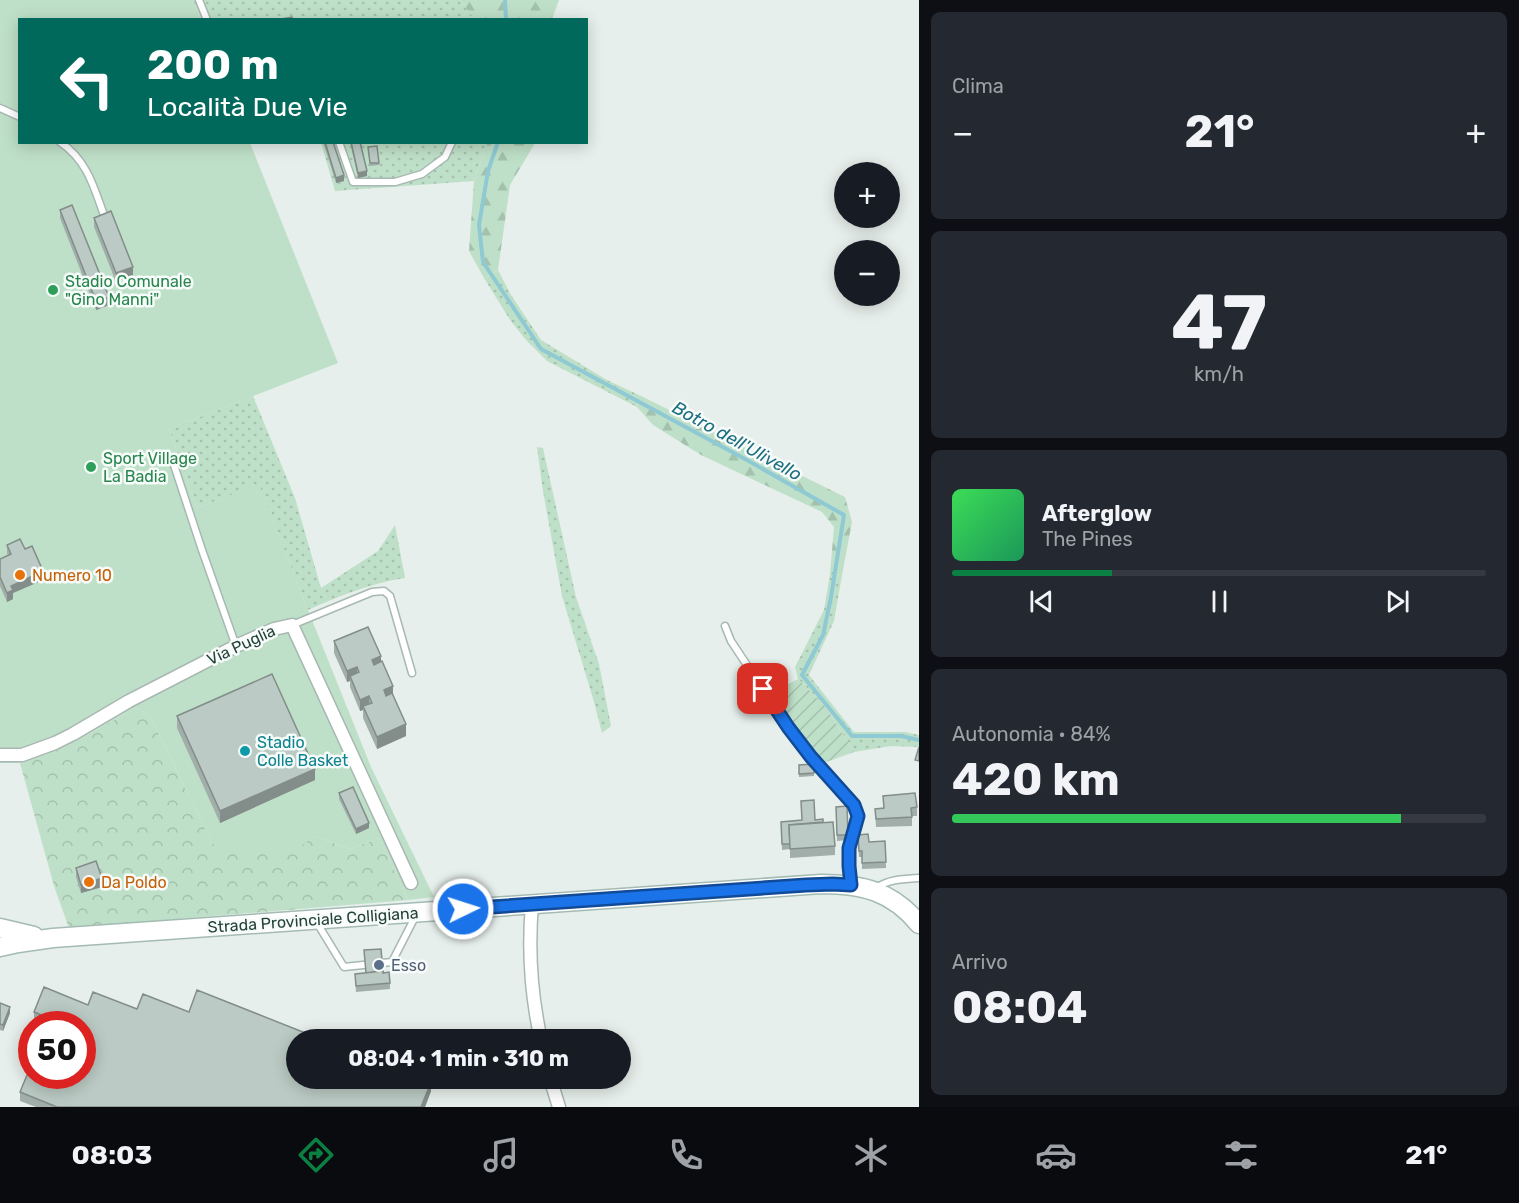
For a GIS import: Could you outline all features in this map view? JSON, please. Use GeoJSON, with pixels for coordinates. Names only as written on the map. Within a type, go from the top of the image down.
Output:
{"type":"FeatureCollection","features":[{"type":"Feature","properties":{"kind":"main road","name":"Strada Provinciale Colligiana"},"geometry":{"type":"LineString","coordinates":[[0,947],[53,938],[833,884],[851,885],[887,896],[901,905],[919,924]]}},
{"type":"Feature","properties":{"kind":"main road","name":"Strada Provinciale Colligiana"},"geometry":{"type":"LineString","coordinates":[[0,928],[53,938]]}},
{"type":"Feature","properties":{"kind":"street","name":"Via Puglia"},"geometry":{"type":"LineString","coordinates":[[0,755],[26,754],[61,741],[129,701],[236,646],[269,631],[292,625],[411,883]]}},
{"type":"Feature","properties":{"kind":"street"},"geometry":{"type":"LineString","coordinates":[[532,904],[532,986],[538,1029]]}},
{"type":"Feature","properties":{"kind":"street"},"geometry":{"type":"LineString","coordinates":[[553,1089],[559,1107]]}},
{"type":"Feature","properties":{"kind":"lane"},"geometry":{"type":"LineString","coordinates":[[200,0],[206,18]]}},
{"type":"Feature","properties":{"kind":"lane"},"geometry":{"type":"LineString","coordinates":[[0,108],[18,116]]}},
{"type":"Feature","properties":{"kind":"lane"},"geometry":{"type":"LineString","coordinates":[[63,144],[77,155],[85,166],[105,218]]}},
{"type":"Feature","properties":{"kind":"lane"},"geometry":{"type":"LineString","coordinates":[[340,144],[353,182],[395,182],[422,174],[445,157],[451,144]]}},
{"type":"Feature","properties":{"kind":"lane"},"geometry":{"type":"LineString","coordinates":[[173,462],[236,646]]}},
{"type":"Feature","properties":{"kind":"lane"},"geometry":{"type":"LineString","coordinates":[[292,625],[372,592],[384,591],[390,596],[412,673]]}},
{"type":"Feature","properties":{"kind":"lane"},"geometry":{"type":"LineString","coordinates":[[724,626],[731,641],[788,727],[811,757],[854,805],[858,816],[849,848],[851,885]]}},
{"type":"Feature","properties":{"kind":"lane"},"geometry":{"type":"LineString","coordinates":[[873,890],[886,882],[919,878]]}},
{"type":"Feature","properties":{"kind":"lane"},"geometry":{"type":"LineString","coordinates":[[315,920],[344,967],[392,962],[417,913]]}},
{"type":"Feature","properties":{"kind":"green space","name":"Sport Village La Badia"},"geometry":{"type":"Polygon","coordinates":[[[0,0],[193,0],[201,18],[18,18],[18,144],[250,144],[338,363],[169,429],[197,508],[259,484],[371,767],[434,897],[408,900],[379,838],[350,849],[315,836],[296,850],[221,852],[212,843],[150,716],[137,708],[44,756],[20,763],[0,763],[0,0]]]}},
{"type":"Feature","properties":{"kind":"green space"},"geometry":{"type":"Polygon","coordinates":[[[193,0],[460,0],[474,18],[201,18],[193,0]]]}},
{"type":"Feature","properties":{"kind":"green space"},"geometry":{"type":"Polygon","coordinates":[[[460,0],[559,0],[552,18],[474,18],[460,0]]]}},
{"type":"Feature","properties":{"kind":"green space"},"geometry":{"type":"Polygon","coordinates":[[[321,144],[487,144],[474,181],[335,191],[321,144]]]}},
{"type":"Feature","properties":{"kind":"green space"},"geometry":{"type":"Polygon","coordinates":[[[487,144],[534,144],[510,185],[498,270],[484,278],[469,251],[474,181],[487,144]]]}},
{"type":"Feature","properties":{"kind":"green space"},"geometry":{"type":"Polygon","coordinates":[[[498,270],[511,295],[541,340],[607,380],[639,395],[637,407],[547,361],[510,320],[484,278],[498,270]]]}},
{"type":"Feature","properties":{"kind":"green space"},"geometry":{"type":"Polygon","coordinates":[[[639,395],[845,497],[852,522],[842,575],[830,574],[834,527],[822,512],[701,455],[653,425],[637,407],[639,395]]]}},
{"type":"Feature","properties":{"kind":"green space"},"geometry":{"type":"Polygon","coordinates":[[[253,396],[295,498],[321,588],[378,551],[395,525],[405,578],[367,587],[308,610],[259,485],[197,508],[169,429],[253,396]]]}},
{"type":"Feature","properties":{"kind":"green space"},"geometry":{"type":"Polygon","coordinates":[[[537,447],[543,448],[576,597],[599,664],[611,726],[602,733],[562,596],[537,447]]]}},
{"type":"Feature","properties":{"kind":"green space"},"geometry":{"type":"Polygon","coordinates":[[[830,574],[842,575],[834,621],[809,675],[854,732],[905,732],[919,735],[919,747],[891,746],[854,752],[825,706],[798,679],[795,667],[824,610],[830,574]]]}},
{"type":"Feature","properties":{"kind":"green space"},"geometry":{"type":"Polygon","coordinates":[[[798,679],[825,706],[854,752],[821,764],[781,709],[773,692],[798,679]]]}},
{"type":"Feature","properties":{"kind":"green space"},"geometry":{"type":"Polygon","coordinates":[[[137,708],[150,716],[212,843],[315,836],[350,849],[379,838],[408,900],[69,928],[54,886],[20,763],[62,748],[137,708]]]}},
{"type":"Feature","properties":{"kind":"building"},"geometry":{"type":"Polygon","coordinates":[[[326,144],[334,144],[344,175],[336,178],[326,144]]]}},
{"type":"Feature","properties":{"kind":"building"},"geometry":{"type":"Polygon","coordinates":[[[351,144],[360,144],[367,171],[358,173],[351,144]]]}},
{"type":"Feature","properties":{"kind":"building"},"geometry":{"type":"Polygon","coordinates":[[[377,146],[379,163],[370,163],[368,147],[377,146]]]}},
{"type":"Feature","properties":{"kind":"building"},"geometry":{"type":"Polygon","coordinates":[[[72,205],[109,297],[96,301],[60,210],[72,205]]]}},
{"type":"Feature","properties":{"kind":"building"},"geometry":{"type":"Polygon","coordinates":[[[111,211],[133,267],[116,273],[94,218],[111,211]]]}},
{"type":"Feature","properties":{"kind":"building"},"geometry":{"type":"Polygon","coordinates":[[[20,539],[25,549],[32,546],[43,571],[11,586],[13,590],[7,593],[0,577],[0,559],[11,554],[7,545],[20,539]]]}},
{"type":"Feature","properties":{"kind":"building"},"geometry":{"type":"Polygon","coordinates":[[[368,627],[381,656],[372,660],[374,665],[382,661],[393,686],[384,690],[386,696],[392,693],[406,724],[377,737],[363,706],[372,703],[369,696],[360,700],[350,676],[359,672],[357,667],[347,671],[334,641],[368,627]]]}},
{"type":"Feature","properties":{"kind":"building","name":"Stadio Colle Basket"},"geometry":{"type":"Polygon","coordinates":[[[272,674],[315,769],[220,811],[177,716],[272,674]]]}},
{"type":"Feature","properties":{"kind":"building"},"geometry":{"type":"Polygon","coordinates":[[[919,747],[919,761],[915,760],[919,747]]]}},
{"type":"Feature","properties":{"kind":"building"},"geometry":{"type":"Polygon","coordinates":[[[814,764],[814,773],[799,774],[799,765],[814,764]]]}},
{"type":"Feature","properties":{"kind":"building"},"geometry":{"type":"Polygon","coordinates":[[[353,787],[369,823],[356,829],[339,793],[353,787]]]}},
{"type":"Feature","properties":{"kind":"building"},"geometry":{"type":"Polygon","coordinates":[[[915,793],[917,807],[911,808],[912,817],[876,819],[875,809],[884,808],[883,796],[915,793]]]}},
{"type":"Feature","properties":{"kind":"building"},"geometry":{"type":"Polygon","coordinates":[[[814,800],[815,820],[823,819],[823,822],[789,825],[790,844],[782,844],[781,822],[802,820],[801,801],[814,800]]]}},
{"type":"Feature","properties":{"kind":"building"},"geometry":{"type":"Polygon","coordinates":[[[847,806],[848,835],[837,835],[836,807],[847,806]]]}},
{"type":"Feature","properties":{"kind":"building"},"geometry":{"type":"Polygon","coordinates":[[[833,822],[835,846],[790,849],[789,825],[833,822]]]}},
{"type":"Feature","properties":{"kind":"building"},"geometry":{"type":"Polygon","coordinates":[[[868,834],[869,842],[885,841],[886,862],[862,863],[858,835],[868,834]]]}},
{"type":"Feature","properties":{"kind":"building"},"geometry":{"type":"Polygon","coordinates":[[[96,861],[102,878],[81,885],[76,868],[96,861]]]}},
{"type":"Feature","properties":{"kind":"building"},"geometry":{"type":"Polygon","coordinates":[[[381,949],[383,971],[366,973],[364,950],[381,949]]]}},
{"type":"Feature","properties":{"kind":"building"},"geometry":{"type":"Polygon","coordinates":[[[383,971],[383,973],[389,972],[390,983],[356,986],[355,974],[383,971]]]}},
{"type":"Feature","properties":{"kind":"building"},"geometry":{"type":"Polygon","coordinates":[[[44,987],[88,1005],[93,992],[137,1009],[143,994],[189,1012],[197,990],[295,1029],[286,1029],[286,1089],[428,1089],[421,1107],[57,1107],[20,1092],[21,1089],[96,1089],[96,1011],[34,1011],[44,987]]]}},
{"type":"Feature","properties":{"kind":"building"},"geometry":{"type":"Polygon","coordinates":[[[0,1003],[10,1007],[3,1025],[0,1024],[0,1003]]]}},
{"type":"Feature","properties":{"kind":"waterway","name":"Botro dell'Ulivello"},"geometry":{"type":"LineString","coordinates":[[505,0],[506,18]]}},
{"type":"Feature","properties":{"kind":"waterway","name":"Botro dell'Ulivello"},"geometry":{"type":"LineString","coordinates":[[497,144],[488,171],[479,225],[483,262],[541,349],[844,515],[823,635],[802,675],[852,736],[901,736],[919,740]]}},
{"type":"Feature","properties":{"kind":"place","name":"Stadio Comunale \"Gino Manni\""},"geometry":{"type":"Point","coordinates":[53,290]}},
{"type":"Feature","properties":{"kind":"place","name":"Sport Village La Badia"},"geometry":{"type":"Point","coordinates":[91,467]}},
{"type":"Feature","properties":{"kind":"place","name":"Numero 10"},"geometry":{"type":"Point","coordinates":[20,575]}},
{"type":"Feature","properties":{"kind":"place","name":"Stadio Colle Basket"},"geometry":{"type":"Point","coordinates":[245,751]}},
{"type":"Feature","properties":{"kind":"place","name":"Da Poldo"},"geometry":{"type":"Point","coordinates":[89,882]}},
{"type":"Feature","properties":{"kind":"place","name":"Esso"},"geometry":{"type":"Point","coordinates":[379,965]}},
{"type":"Feature","properties":{"kind":"route"},"geometry":{"type":"LineString","coordinates":[[463,909],[806,885],[851,885],[849,848],[858,816],[854,805],[811,757],[763,689]]}}]}
